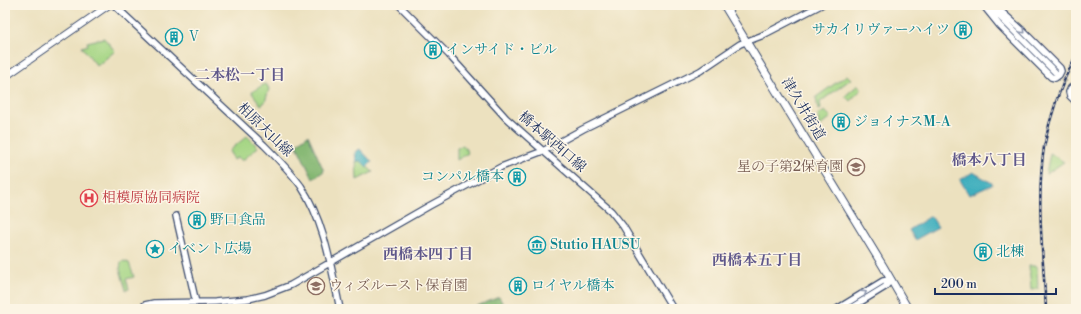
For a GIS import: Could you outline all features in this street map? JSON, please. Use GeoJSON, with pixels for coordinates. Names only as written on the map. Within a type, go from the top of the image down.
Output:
{"type":"FeatureCollection","features":[{"type":"Feature","properties":{"kind":"highway","name":"津久井街道"},"geometry":{"type":"LineString","coordinates":[[724,5],[908,309]]}},
{"type":"Feature","properties":{"kind":"main road"},"geometry":{"type":"LineString","coordinates":[[5,77],[109,5]]}},
{"type":"Feature","properties":{"kind":"street","name":"相原大山線"},"geometry":{"type":"LineString","coordinates":[[114,5],[264,145],[293,175],[307,196],[318,219],[340,309]]}},
{"type":"Feature","properties":{"kind":"street","name":"橋本駅西口線"},"geometry":{"type":"LineString","coordinates":[[399,5],[449,55],[506,118],[605,205],[617,218],[673,309]]}},
{"type":"Feature","properties":{"kind":"street"},"geometry":{"type":"LineString","coordinates":[[146,309],[145,305],[154,303],[232,301],[264,295],[291,285],[497,169],[543,151],[583,129],[700,71],[740,44],[747,42],[821,5]]}},
{"type":"Feature","properties":{"kind":"street"},"geometry":{"type":"LineString","coordinates":[[983,5],[1000,26],[1051,77],[1055,78],[1059,75],[1061,71],[1060,68],[994,5]]}},
{"type":"Feature","properties":{"kind":"street"},"geometry":{"type":"LineString","coordinates":[[988,5],[1055,72]]}},
{"type":"Feature","properties":{"kind":"street"},"geometry":{"type":"LineString","coordinates":[[1076,86],[1071,88],[1069,93],[1076,102]]}},
{"type":"Feature","properties":{"kind":"street"},"geometry":{"type":"LineString","coordinates":[[176,216],[196,303]]}},
{"type":"Feature","properties":{"kind":"street"},"geometry":{"type":"LineString","coordinates":[[837,309],[883,281],[891,280]]}},
{"type":"Feature","properties":{"kind":"street"},"geometry":{"type":"LineString","coordinates":[[850,309],[885,287],[891,280]]}},
{"type":"Feature","properties":{"kind":"green space"},"geometry":{"type":"Polygon","coordinates":[[[104,38],[115,51],[97,66],[82,47],[88,45],[87,42],[104,38]]]}},
{"type":"Feature","properties":{"kind":"green space"},"geometry":{"type":"Polygon","coordinates":[[[847,75],[851,79],[820,102],[821,109],[818,110],[816,97],[847,75]]]}},
{"type":"Feature","properties":{"kind":"green space"},"geometry":{"type":"Polygon","coordinates":[[[265,84],[269,89],[265,102],[261,105],[252,93],[265,84]]]}},
{"type":"Feature","properties":{"kind":"green space"},"geometry":{"type":"Polygon","coordinates":[[[858,85],[862,89],[850,101],[845,96],[858,85]]]}},
{"type":"Feature","properties":{"kind":"green space"},"geometry":{"type":"Polygon","coordinates":[[[825,111],[831,117],[819,127],[818,115],[825,111]]]}},
{"type":"Feature","properties":{"kind":"green space"},"geometry":{"type":"Polygon","coordinates":[[[308,135],[324,171],[313,179],[296,144],[308,135]]]}},
{"type":"Feature","properties":{"kind":"green space"},"geometry":{"type":"Polygon","coordinates":[[[247,136],[258,147],[242,161],[238,157],[234,160],[229,151],[247,136]]]}},
{"type":"Feature","properties":{"kind":"green space"},"geometry":{"type":"Polygon","coordinates":[[[463,145],[468,153],[457,160],[457,148],[463,145]]]}},
{"type":"Feature","properties":{"kind":"green space"},"geometry":{"type":"Polygon","coordinates":[[[1050,153],[1064,162],[1046,174],[1050,153]]]}},
{"type":"Feature","properties":{"kind":"green space"},"geometry":{"type":"Polygon","coordinates":[[[356,161],[361,161],[373,172],[357,180],[356,161]]]}},
{"type":"Feature","properties":{"kind":"green space"},"geometry":{"type":"Polygon","coordinates":[[[124,261],[129,263],[134,277],[126,279],[129,289],[126,290],[120,269],[121,262],[124,261]]]}},
{"type":"Feature","properties":{"kind":"green space"},"geometry":{"type":"Polygon","coordinates":[[[1029,266],[1037,266],[1038,289],[1031,290],[1029,266]]]}},
{"type":"Feature","properties":{"kind":"green space"},"geometry":{"type":"Polygon","coordinates":[[[499,297],[503,304],[492,309],[470,309],[499,297]]]}},
{"type":"Feature","properties":{"kind":"water"},"geometry":{"type":"Polygon","coordinates":[[[360,149],[372,162],[367,167],[361,161],[356,161],[355,152],[360,149]]]}},
{"type":"Feature","properties":{"kind":"water"},"geometry":{"type":"Polygon","coordinates":[[[973,172],[992,183],[992,185],[969,195],[960,180],[973,172]]]}},
{"type":"Feature","properties":{"kind":"water"},"geometry":{"type":"Polygon","coordinates":[[[931,216],[938,227],[915,240],[909,230],[931,216]]]}},
{"type":"Feature","properties":{"kind":"tunnel"},"geometry":{"type":"LineString","coordinates":[[1056,73],[1074,91]]}},
{"type":"Feature","properties":{"kind":"railway"},"geometry":{"type":"LineString","coordinates":[[1046,309],[1040,208],[1044,147],[1049,123],[1076,55]]}},
{"type":"Feature","properties":{"kind":"place","name":"サカイリヴァーハイツ"},"geometry":{"type":"Point","coordinates":[963,30]}},
{"type":"Feature","properties":{"kind":"place","name":"Ⅴ"},"geometry":{"type":"Point","coordinates":[174,37]}},
{"type":"Feature","properties":{"kind":"place","name":"インサイド・ビル"},"geometry":{"type":"Point","coordinates":[433,50]}},
{"type":"Feature","properties":{"kind":"place","name":"ジョイナスM-A"},"geometry":{"type":"Point","coordinates":[841,122]}},
{"type":"Feature","properties":{"kind":"place","name":"星の子第2保育園"},"geometry":{"type":"Point","coordinates":[856,167]}},
{"type":"Feature","properties":{"kind":"place","name":"コンパル橋本"},"geometry":{"type":"Point","coordinates":[517,177]}},
{"type":"Feature","properties":{"kind":"place","name":"相模原協同病院"},"geometry":{"type":"Point","coordinates":[89,198]}},
{"type":"Feature","properties":{"kind":"place","name":"野口食品"},"geometry":{"type":"Point","coordinates":[197,220]}},
{"type":"Feature","properties":{"kind":"place","name":"Stutio HAUSU"},"geometry":{"type":"Point","coordinates":[537,245]}},
{"type":"Feature","properties":{"kind":"place","name":"イベント広場"},"geometry":{"type":"Point","coordinates":[155,249]}},
{"type":"Feature","properties":{"kind":"place","name":"北棟"},"geometry":{"type":"Point","coordinates":[983,252]}},
{"type":"Feature","properties":{"kind":"place","name":"ウィズルースト保育園"},"geometry":{"type":"Point","coordinates":[316,286]}},
{"type":"Feature","properties":{"kind":"place","name":"ロイヤル橋本"},"geometry":{"type":"Point","coordinates":[518,286]}},
{"type":"Feature","properties":{"kind":"district","name":"二本松一丁目"},"geometry":{"type":"Point","coordinates":[240,75]}},
{"type":"Feature","properties":{"kind":"district","name":"橋本八丁目"},"geometry":{"type":"Point","coordinates":[989,160]}},
{"type":"Feature","properties":{"kind":"district","name":"西橋本四丁目"},"geometry":{"type":"Point","coordinates":[428,254]}},
{"type":"Feature","properties":{"kind":"district","name":"西橋本五丁目"},"geometry":{"type":"Point","coordinates":[757,260]}}]}
